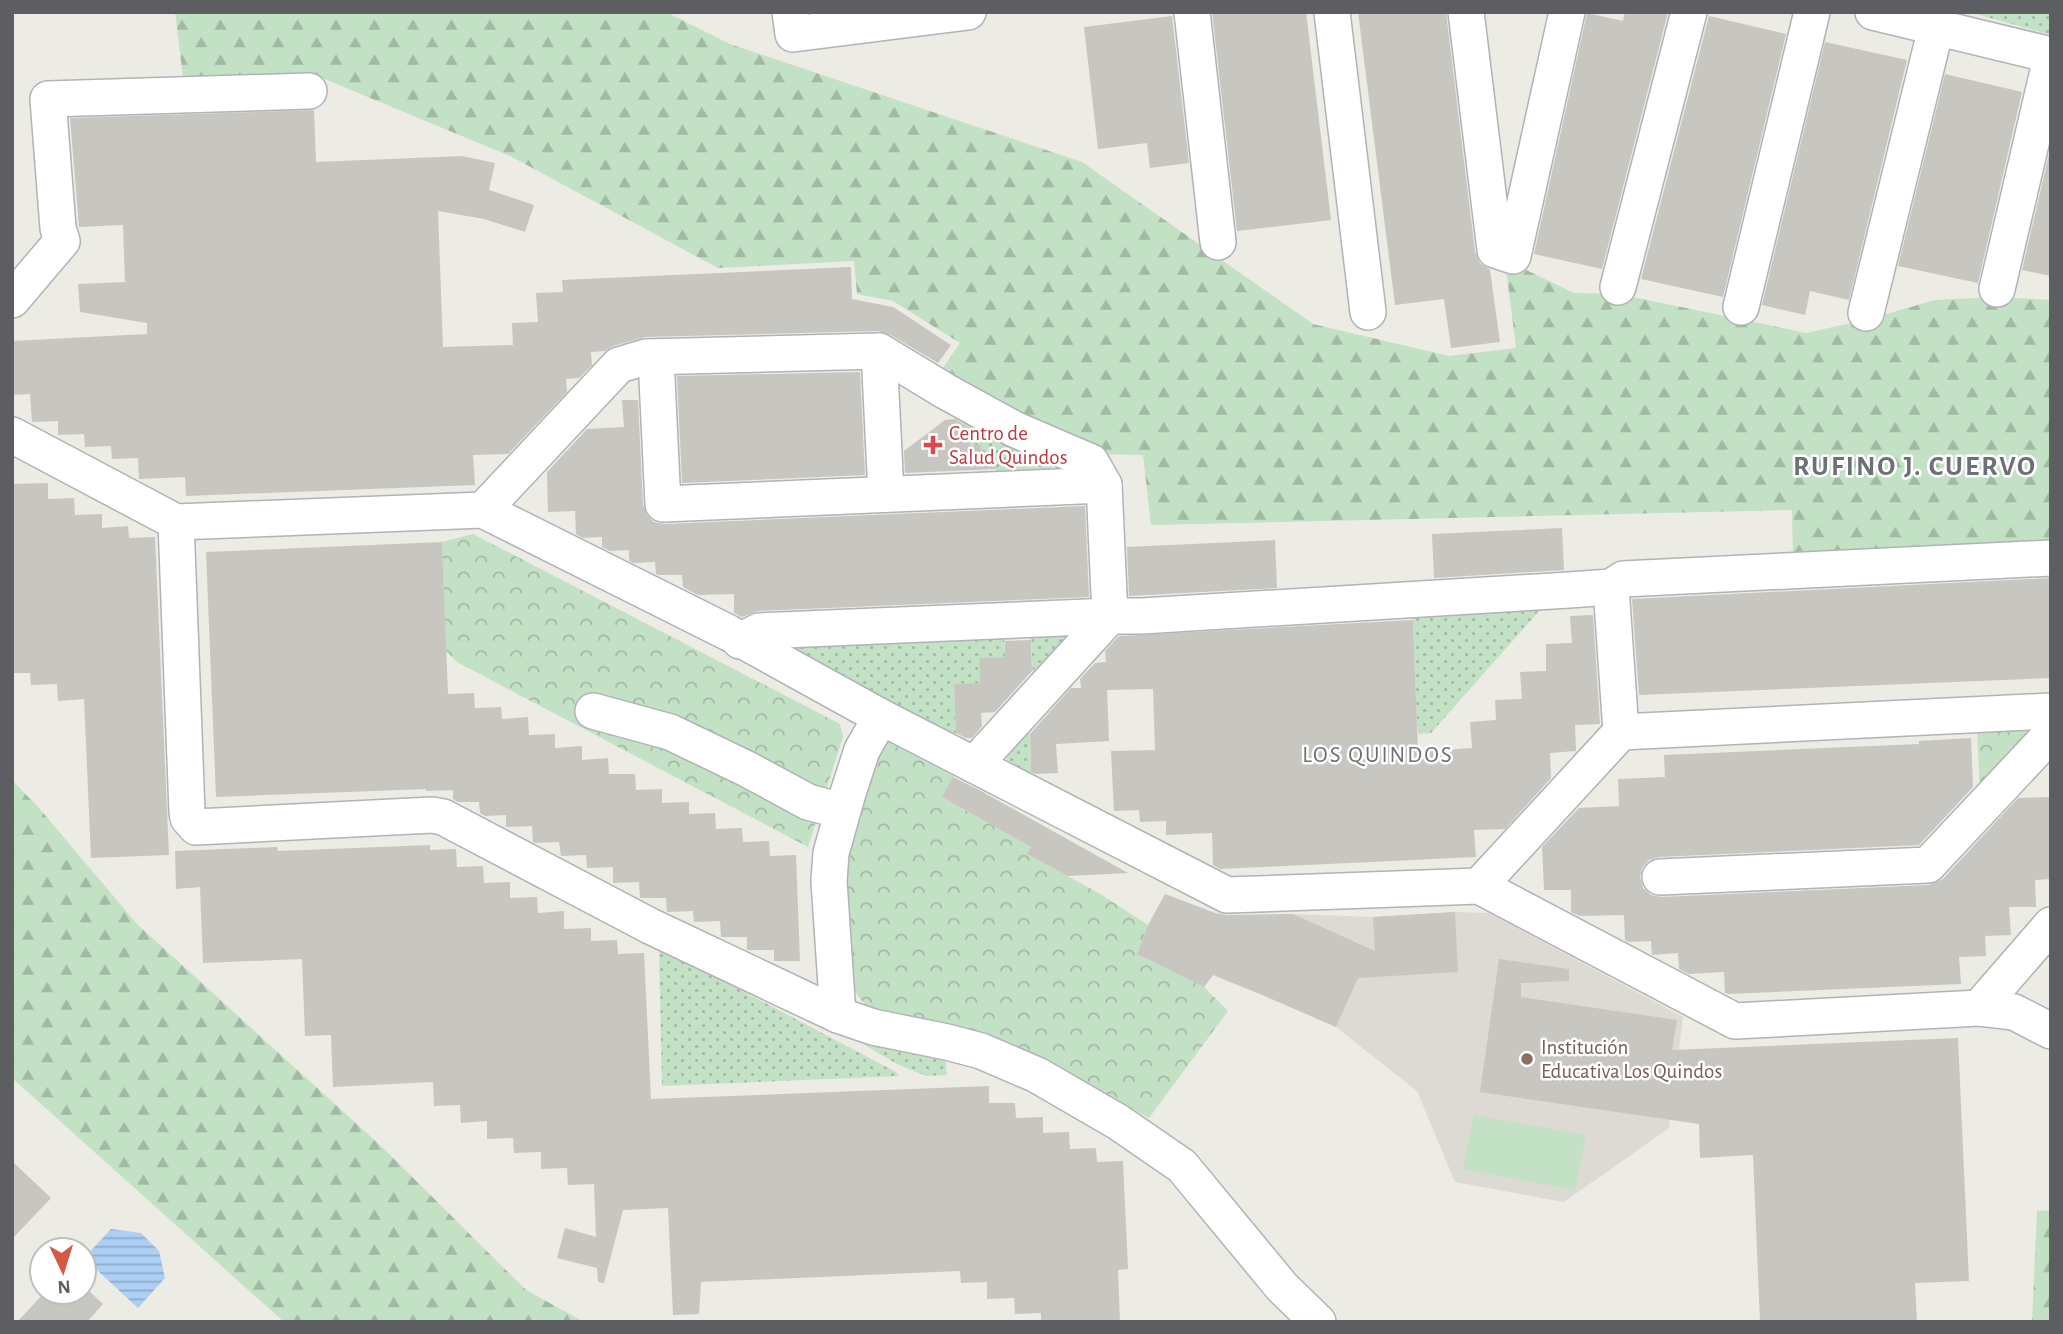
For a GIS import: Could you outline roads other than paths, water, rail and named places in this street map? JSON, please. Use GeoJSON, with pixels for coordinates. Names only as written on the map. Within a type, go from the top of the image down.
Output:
{"type":"FeatureCollection","features":[{"type":"Feature","properties":{"kind":"street"},"geometry":{"type":"LineString","coordinates":[[790,12],[793,34],[968,12]]}},
{"type":"Feature","properties":{"kind":"street"},"geometry":{"type":"LineString","coordinates":[[1192,12],[1218,242]]}},
{"type":"Feature","properties":{"kind":"street"},"geometry":{"type":"LineString","coordinates":[[1332,12],[1368,312]]}},
{"type":"Feature","properties":{"kind":"street"},"geometry":{"type":"LineString","coordinates":[[1466,12],[1495,250],[1513,256],[1567,12]]}},
{"type":"Feature","properties":{"kind":"street"},"geometry":{"type":"LineString","coordinates":[[1618,287],[1689,12]]}},
{"type":"Feature","properties":{"kind":"street"},"geometry":{"type":"LineString","coordinates":[[1741,307],[1812,12]]}},
{"type":"Feature","properties":{"kind":"street"},"geometry":{"type":"LineString","coordinates":[[1873,12],[2051,57],[1997,289]]}},
{"type":"Feature","properties":{"kind":"street"},"geometry":{"type":"LineString","coordinates":[[1866,313],[1936,28]]}},
{"type":"Feature","properties":{"kind":"street"},"geometry":{"type":"LineString","coordinates":[[12,300],[62,241],[58,228],[48,99],[309,90]]}},
{"type":"Feature","properties":{"kind":"street"},"geometry":{"type":"LineString","coordinates":[[879,351],[886,494]]}},
{"type":"Feature","properties":{"kind":"street"},"geometry":{"type":"LineString","coordinates":[[483,510],[619,365],[646,357],[879,351],[944,391],[1014,429],[1091,462],[1104,485],[1110,616],[974,765]]}},
{"type":"Feature","properties":{"kind":"street"},"geometry":{"type":"LineString","coordinates":[[656,358],[663,504],[1104,485]]}},
{"type":"Feature","properties":{"kind":"street"},"geometry":{"type":"LineString","coordinates":[[12,435],[176,522],[483,510],[729,633],[881,717],[1227,895],[1479,886],[1735,1021],[1979,1008],[2014,1012],[2051,1031]]}},
{"type":"Feature","properties":{"kind":"street"},"geometry":{"type":"LineString","coordinates":[[176,522],[187,812],[188,818],[196,827],[432,815],[443,817],[650,926],[838,1015],[873,1027],[981,1051],[1037,1075],[1118,1122],[1182,1166],[1282,1287],[1318,1322]]}},
{"type":"Feature","properties":{"kind":"street"},"geometry":{"type":"LineString","coordinates":[[740,641],[759,631],[1110,616],[1142,617],[1612,587],[1623,579],[2051,558]]}},
{"type":"Feature","properties":{"kind":"street"},"geometry":{"type":"LineString","coordinates":[[1612,587],[1621,732]]}},
{"type":"Feature","properties":{"kind":"street"},"geometry":{"type":"LineString","coordinates":[[593,711],[670,732],[808,802],[842,811]]}},
{"type":"Feature","properties":{"kind":"street"},"geometry":{"type":"LineString","coordinates":[[1479,886],[1621,732],[2051,711]]}},
{"type":"Feature","properties":{"kind":"street"},"geometry":{"type":"LineString","coordinates":[[838,1015],[829,881],[831,853],[862,750],[881,717]]}},
{"type":"Feature","properties":{"kind":"street"},"geometry":{"type":"LineString","coordinates":[[1660,877],[1928,865],[2051,734]]}},
{"type":"Feature","properties":{"kind":"street"},"geometry":{"type":"LineString","coordinates":[[1979,1008],[2051,925]]}},
{"type":"Feature","properties":{"kind":"water"},"geometry":{"type":"Polygon","coordinates":[[[111,1229],[141,1233],[159,1251],[165,1278],[138,1308],[98,1271],[98,1243],[111,1229]]]}},
{"type":"Feature","properties":{"kind":"place","name":"Centro de Salud Quindos"},"geometry":{"type":"Point","coordinates":[933,445]}},
{"type":"Feature","properties":{"kind":"place","name":"Institución Educativa Los Quindos"},"geometry":{"type":"Point","coordinates":[1527,1059]}},
{"type":"Feature","properties":{"kind":"district","name":"RUFINO J. CUERVO"},"geometry":{"type":"Point","coordinates":[1915,467]}},
{"type":"Feature","properties":{"kind":"district","name":"LOS QUINDOS"},"geometry":{"type":"Point","coordinates":[1378,755]}}]}
